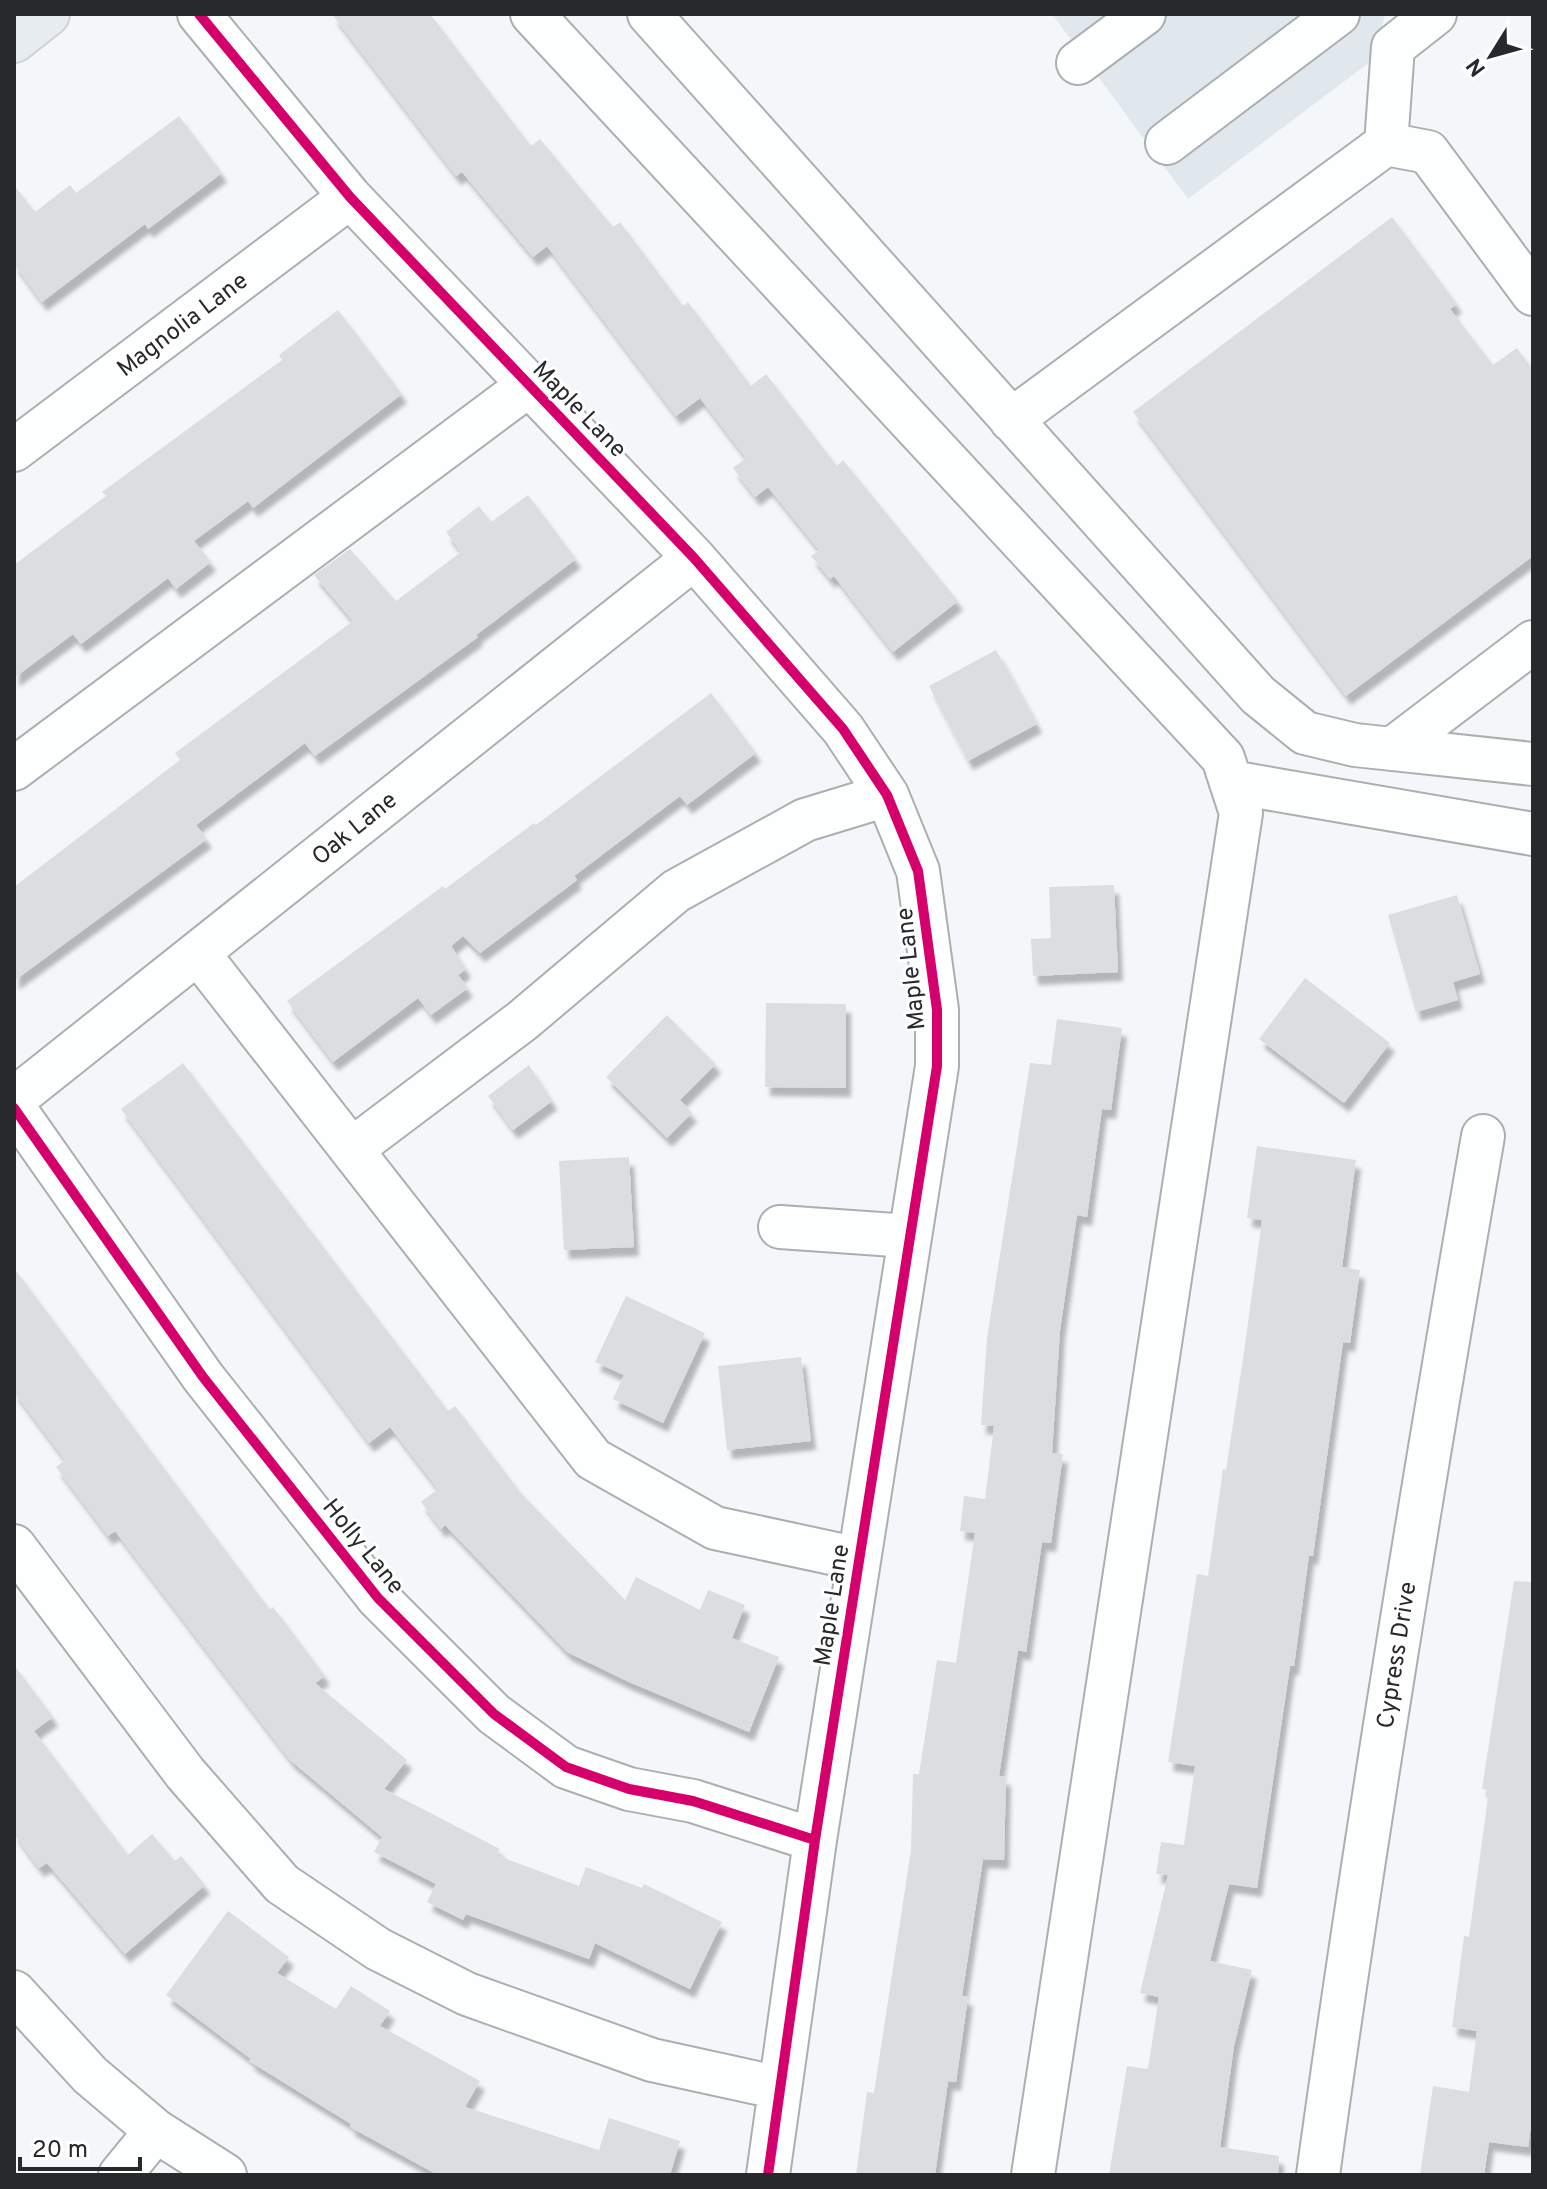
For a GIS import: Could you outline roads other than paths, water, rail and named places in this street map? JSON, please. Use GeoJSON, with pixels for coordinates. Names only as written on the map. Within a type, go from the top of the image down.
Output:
{"type":"FeatureCollection","features":[{"type":"Feature","properties":{"kind":"main road"},"geometry":{"type":"LineString","coordinates":[[14,40],[47,14]]}},
{"type":"Feature","properties":{"kind":"street","name":"Maple Lane"},"geometry":{"type":"LineString","coordinates":[[199,14],[350,197],[694,558],[843,729],[887,795],[918,871],[937,1010],[937,1066],[815,1840],[768,2175]]}},
{"type":"Feature","properties":{"kind":"street"},"geometry":{"type":"LineString","coordinates":[[532,14],[1223,758],[1241,813],[1033,2175]]}},
{"type":"Feature","properties":{"kind":"street"},"geometry":{"type":"LineString","coordinates":[[649,14],[1258,695],[1305,733],[1355,745],[1533,764]]}},
{"type":"Feature","properties":{"kind":"street"},"geometry":{"type":"LineString","coordinates":[[1078,63],[1144,14]]}},
{"type":"Feature","properties":{"kind":"street"},"geometry":{"type":"LineString","coordinates":[[1167,143],[1338,14]]}},
{"type":"Feature","properties":{"kind":"street"},"geometry":{"type":"LineString","coordinates":[[1386,144],[1393,47],[1435,14]]}},
{"type":"Feature","properties":{"kind":"street"},"geometry":{"type":"LineString","coordinates":[[1011,420],[1386,144],[1428,152],[1533,294]]}},
{"type":"Feature","properties":{"kind":"street","name":"Magnolia Lane"},"geometry":{"type":"LineString","coordinates":[[14,450],[350,197]]}},
{"type":"Feature","properties":{"kind":"street"},"geometry":{"type":"LineString","coordinates":[[14,769],[529,385]]}},
{"type":"Feature","properties":{"kind":"street","name":"Oak Lane"},"geometry":{"type":"LineString","coordinates":[[14,1099],[694,558]]}},
{"type":"Feature","properties":{"kind":"street"},"geometry":{"type":"LineString","coordinates":[[1392,749],[1533,642]]}},
{"type":"Feature","properties":{"kind":"street"},"geometry":{"type":"LineString","coordinates":[[1231,782],[1533,834]]}},
{"type":"Feature","properties":{"kind":"street"},"geometry":{"type":"LineString","coordinates":[[352,1149],[522,1021],[676,891],[805,820],[887,795]]}},
{"type":"Feature","properties":{"kind":"street"},"geometry":{"type":"LineString","coordinates":[[198,953],[593,1459],[715,1528],[859,1559]]}},
{"type":"Feature","properties":{"kind":"street","name":"Holly Lane"},"geometry":{"type":"LineString","coordinates":[[14,1108],[222,1401],[378,1598],[494,1714],[566,1767],[629,1789],[693,1801],[815,1840]]}},
{"type":"Feature","properties":{"kind":"street","name":"Cypress Drive"},"geometry":{"type":"LineString","coordinates":[[1318,2175],[1418,1515],[1483,1136]]}},
{"type":"Feature","properties":{"kind":"street"},"geometry":{"type":"LineString","coordinates":[[780,1227],[909,1236]]}},
{"type":"Feature","properties":{"kind":"street"},"geometry":{"type":"LineString","coordinates":[[14,1546],[185,1773],[282,1884],[378,1949],[467,1994],[652,2060],[780,2088]]}},
{"type":"Feature","properties":{"kind":"street"},"geometry":{"type":"LineString","coordinates":[[14,1992],[90,2075],[156,2131],[225,2175]]}},
{"type":"Feature","properties":{"kind":"street"},"geometry":{"type":"LineString","coordinates":[[120,2175],[156,2131]]}}]}
